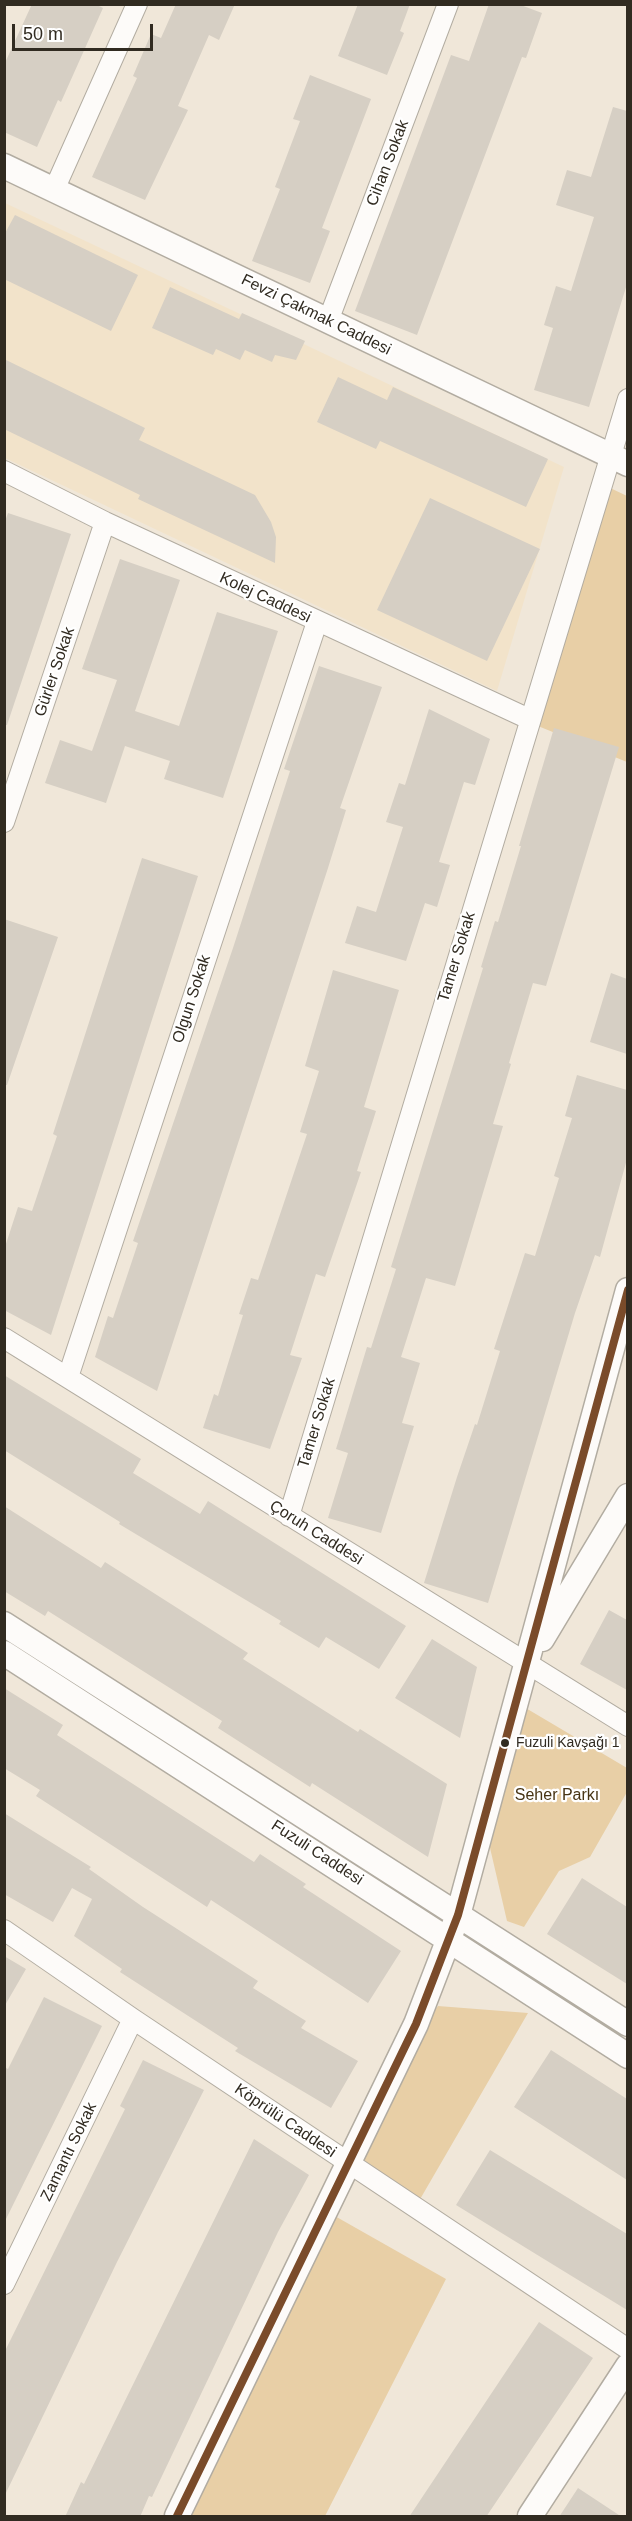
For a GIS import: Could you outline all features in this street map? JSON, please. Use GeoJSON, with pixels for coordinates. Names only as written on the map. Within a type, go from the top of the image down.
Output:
{"type":"FeatureCollection","features":[{"type":"Feature","properties":{"kind":"street"},"geometry":{"type":"LineString","coordinates":[[54,190],[136,4]]}},
{"type":"Feature","properties":{"kind":"street","name":"Cihan Sokak"},"geometry":{"type":"LineString","coordinates":[[328,321],[448,4]]}},
{"type":"Feature","properties":{"kind":"street","name":"Fevzi Çakmak Caddesi"},"geometry":{"type":"LineString","coordinates":[[4,166],[619,460]]}},
{"type":"Feature","properties":{"kind":"street","name":"Tamer Sokak"},"geometry":{"type":"LineString","coordinates":[[289,1516],[529,718],[619,460],[627,399]]}},
{"type":"Feature","properties":{"kind":"street","name":"Kolej Caddesi"},"geometry":{"type":"LineString","coordinates":[[4,471],[105,522],[317,622],[529,718]]}},
{"type":"Feature","properties":{"kind":"street","name":"Gürler Sokak"},"geometry":{"type":"LineString","coordinates":[[4,822],[105,522]]}},
{"type":"Feature","properties":{"kind":"street","name":"Olgun Sokak"},"geometry":{"type":"LineString","coordinates":[[68,1377],[317,622]]}},
{"type":"Feature","properties":{"kind":"street"},"geometry":{"type":"LineString","coordinates":[[177,2517],[416,2024],[449,1940],[458,1915],[627,1290]]}},
{"type":"Feature","properties":{"kind":"street","name":"Çoruh Caddesi"},"geometry":{"type":"LineString","coordinates":[[4,1338],[627,1726]]}},
{"type":"Feature","properties":{"kind":"street"},"geometry":{"type":"LineString","coordinates":[[526,1664],[627,1496]]}},
{"type":"Feature","properties":{"kind":"street","name":"Fuzuli Caddesi"},"geometry":{"type":"LineString","coordinates":[[4,1624],[627,2024]]}},
{"type":"Feature","properties":{"kind":"street","name":"Fuzuli Caddesi"},"geometry":{"type":"LineString","coordinates":[[4,1653],[627,2056]]}},
{"type":"Feature","properties":{"kind":"street","name":"Köprülü Caddesi"},"geometry":{"type":"LineString","coordinates":[[4,1930],[133,2019],[627,2349]]}},
{"type":"Feature","properties":{"kind":"street","name":"Zamantı Sokak"},"geometry":{"type":"LineString","coordinates":[[4,2284],[133,2019]]}},
{"type":"Feature","properties":{"kind":"street"},"geometry":{"type":"LineString","coordinates":[[530,2517],[627,2366]]}},
{"type":"Feature","properties":{"kind":"shaded area"},"geometry":{"type":"Polygon","coordinates":[[[5,203],[564,467],[497,691],[5,458],[5,203]]]}},
{"type":"Feature","properties":{"kind":"green space"},"geometry":{"type":"Polygon","coordinates":[[[604,485],[627,496],[627,762],[528,722],[604,485]]]}},
{"type":"Feature","properties":{"kind":"green space","name":"Seher Parkı"},"geometry":{"type":"Polygon","coordinates":[[[524,1707],[627,1768],[627,1792],[590,1857],[559,1871],[524,1927],[507,1921],[484,1822],[524,1707]]]}},
{"type":"Feature","properties":{"kind":"green space"},"geometry":{"type":"Polygon","coordinates":[[[438,2006],[528,2013],[419,2201],[353,2160],[414,2038],[438,2006]]]}},
{"type":"Feature","properties":{"kind":"green space"},"geometry":{"type":"Polygon","coordinates":[[[326,2211],[446,2279],[325,2516],[176,2516],[326,2211]]]}},
{"type":"Feature","properties":{"kind":"building"},"geometry":{"type":"Polygon","coordinates":[[[32,4],[95,4],[103,8],[61,102],[58,100],[37,147],[4,132],[4,65],[32,4]]]}},
{"type":"Feature","properties":{"kind":"building"},"geometry":{"type":"Polygon","coordinates":[[[176,4],[235,4],[219,40],[209,35],[178,106],[188,110],[145,200],[92,177],[137,78],[133,76],[151,34],[161,38],[176,4]]]}},
{"type":"Feature","properties":{"kind":"building"},"geometry":{"type":"Polygon","coordinates":[[[358,4],[410,4],[400,31],[404,33],[387,75],[338,56],[358,4]]]}},
{"type":"Feature","properties":{"kind":"building"},"geometry":{"type":"Polygon","coordinates":[[[489,4],[518,4],[542,13],[526,58],[522,57],[417,335],[355,311],[451,55],[469,61],[489,4]]]}},
{"type":"Feature","properties":{"kind":"building"},"geometry":{"type":"Polygon","coordinates":[[[310,75],[371,99],[322,228],[330,231],[310,283],[252,261],[280,189],[275,187],[300,121],[293,119],[310,75]]]}},
{"type":"Feature","properties":{"kind":"building"},"geometry":{"type":"Polygon","coordinates":[[[613,107],[627,111],[627,284],[589,407],[534,390],[553,328],[544,325],[556,286],[571,291],[594,217],[556,205],[567,170],[591,177],[613,107]]]}},
{"type":"Feature","properties":{"kind":"building"},"geometry":{"type":"Polygon","coordinates":[[[15,215],[138,275],[111,331],[4,279],[4,235],[15,215]]]}},
{"type":"Feature","properties":{"kind":"building"},"geometry":{"type":"Polygon","coordinates":[[[170,287],[239,319],[242,313],[305,341],[296,360],[275,355],[272,362],[245,350],[240,360],[216,349],[213,355],[152,328],[170,287]]]}},
{"type":"Feature","properties":{"kind":"building"},"geometry":{"type":"Polygon","coordinates":[[[4,359],[145,428],[139,440],[255,495],[271,522],[276,537],[275,563],[138,499],[140,495],[4,429],[4,359]]]}},
{"type":"Feature","properties":{"kind":"building"},"geometry":{"type":"Polygon","coordinates":[[[338,377],[387,400],[393,387],[548,459],[526,507],[380,441],[376,449],[317,422],[338,377]]]}},
{"type":"Feature","properties":{"kind":"building"},"geometry":{"type":"Polygon","coordinates":[[[430,498],[540,549],[487,661],[377,610],[430,498]]]}},
{"type":"Feature","properties":{"kind":"building"},"geometry":{"type":"Polygon","coordinates":[[[8,513],[71,534],[7,725],[4,725],[4,524],[8,513]]]}},
{"type":"Feature","properties":{"kind":"building"},"geometry":{"type":"Polygon","coordinates":[[[120,559],[180,580],[135,711],[179,726],[217,612],[278,631],[223,798],[164,779],[170,761],[125,746],[106,803],[45,783],[60,740],[92,751],[117,680],[82,669],[120,559]]]}},
{"type":"Feature","properties":{"kind":"building"},"geometry":{"type":"Polygon","coordinates":[[[319,666],[382,687],[340,808],[346,810],[328,868],[157,1391],[95,1357],[108,1316],[113,1318],[138,1243],[133,1241],[233,948],[290,771],[284,769],[319,666]]]}},
{"type":"Feature","properties":{"kind":"building"},"geometry":{"type":"Polygon","coordinates":[[[429,709],[490,739],[475,785],[464,782],[439,862],[450,865],[437,907],[425,903],[406,961],[345,943],[357,906],[376,912],[403,827],[386,822],[399,783],[405,785],[429,709]]]}},
{"type":"Feature","properties":{"kind":"building"},"geometry":{"type":"Polygon","coordinates":[[[554,728],[619,747],[546,986],[533,983],[493,1124],[503,1126],[455,1286],[426,1278],[401,1357],[420,1363],[402,1423],[414,1426],[381,1533],[328,1518],[348,1453],[336,1449],[367,1347],[371,1348],[396,1269],[391,1267],[483,968],[481,967],[495,921],[498,922],[521,846],[519,846],[554,728]]]}},
{"type":"Feature","properties":{"kind":"building"},"geometry":{"type":"Polygon","coordinates":[[[142,858],[198,876],[51,1335],[4,1310],[4,1250],[18,1207],[32,1211],[57,1136],[53,1134],[142,858]]]}},
{"type":"Feature","properties":{"kind":"building"},"geometry":{"type":"Polygon","coordinates":[[[4,919],[58,937],[7,1085],[4,1085],[4,919]]]}},
{"type":"Feature","properties":{"kind":"building"},"geometry":{"type":"Polygon","coordinates":[[[333,970],[399,990],[364,1107],[376,1111],[357,1171],[361,1172],[325,1277],[316,1274],[290,1355],[302,1358],[270,1449],[203,1428],[214,1394],[218,1396],[243,1315],[239,1314],[251,1278],[258,1280],[307,1134],[300,1132],[319,1071],[305,1066],[333,970]]]}},
{"type":"Feature","properties":{"kind":"building"},"geometry":{"type":"Polygon","coordinates":[[[611,973],[627,979],[627,1054],[590,1042],[611,973]]]}},
{"type":"Feature","properties":{"kind":"building"},"geometry":{"type":"Polygon","coordinates":[[[577,1075],[627,1090],[627,1159],[600,1257],[595,1255],[575,1313],[488,1603],[424,1583],[500,1351],[494,1349],[525,1253],[535,1256],[559,1178],[554,1176],[572,1118],[565,1116],[577,1075]]]}},
{"type":"Feature","properties":{"kind":"building"},"geometry":{"type":"Polygon","coordinates":[[[4,1375],[141,1459],[133,1473],[200,1514],[208,1501],[406,1626],[379,1669],[326,1637],[319,1648],[279,1624],[281,1621],[119,1524],[120,1522],[4,1450],[4,1375]]]}},
{"type":"Feature","properties":{"kind":"building"},"geometry":{"type":"Polygon","coordinates":[[[4,1506],[101,1568],[105,1562],[248,1653],[243,1659],[358,1732],[360,1729],[447,1784],[428,1857],[312,1783],[310,1787],[218,1728],[222,1721],[48,1611],[45,1616],[4,1591],[4,1506]]]}},
{"type":"Feature","properties":{"kind":"building"},"geometry":{"type":"Polygon","coordinates":[[[609,1610],[627,1620],[627,1690],[580,1664],[609,1610]]]}},
{"type":"Feature","properties":{"kind":"building"},"geometry":{"type":"Polygon","coordinates":[[[432,1639],[477,1667],[460,1738],[395,1698],[432,1639]]]}},
{"type":"Feature","properties":{"kind":"building"},"geometry":{"type":"Polygon","coordinates":[[[4,1688],[63,1725],[57,1735],[254,1862],[260,1854],[306,1884],[303,1887],[401,1951],[368,2003],[211,1900],[207,1907],[36,1796],[40,1790],[4,1768],[4,1688]]]}},
{"type":"Feature","properties":{"kind":"building"},"geometry":{"type":"Polygon","coordinates":[[[4,1813],[91,1867],[89,1869],[143,1907],[258,1981],[253,1988],[306,2021],[301,2028],[358,2061],[331,2108],[235,2051],[238,2048],[120,1972],[122,1969],[74,1936],[92,1899],[72,1888],[53,1922],[4,1894],[4,1813]]]}},
{"type":"Feature","properties":{"kind":"building"},"geometry":{"type":"Polygon","coordinates":[[[582,1878],[627,1907],[627,1984],[547,1934],[582,1878]]]}},
{"type":"Feature","properties":{"kind":"building"},"geometry":{"type":"Polygon","coordinates":[[[4,1956],[26,1969],[4,2007],[4,1956]]]}},
{"type":"Feature","properties":{"kind":"building"},"geometry":{"type":"Polygon","coordinates":[[[44,1997],[102,2026],[4,2223],[4,2067],[8,2069],[44,1997]]]}},
{"type":"Feature","properties":{"kind":"building"},"geometry":{"type":"Polygon","coordinates":[[[551,2050],[627,2099],[627,2180],[514,2107],[551,2050]]]}},
{"type":"Feature","properties":{"kind":"building"},"geometry":{"type":"Polygon","coordinates":[[[143,2060],[204,2090],[117,2262],[4,2497],[4,2353],[125,2109],[120,2106],[143,2060]]]}},
{"type":"Feature","properties":{"kind":"building"},"geometry":{"type":"Polygon","coordinates":[[[254,2139],[309,2175],[278,2232],[152,2497],[149,2496],[140,2517],[65,2517],[81,2482],[84,2484],[254,2139]]]}},
{"type":"Feature","properties":{"kind":"building"},"geometry":{"type":"Polygon","coordinates":[[[490,2150],[627,2234],[627,2310],[456,2205],[490,2150]]]}},
{"type":"Feature","properties":{"kind":"building"},"geometry":{"type":"Polygon","coordinates":[[[539,2322],[593,2358],[486,2517],[409,2517],[539,2322]]]}},
{"type":"Feature","properties":{"kind":"building"},"geometry":{"type":"Polygon","coordinates":[[[578,2488],[622,2517],[559,2517],[578,2488]]]}},
{"type":"Feature","properties":{"kind":"transit line"},"geometry":{"type":"LineString","coordinates":[[177,2516],[416,2024],[458,1915],[628,1290]]}},
{"type":"Feature","properties":{"kind":"place","name":"Fuzuli Kavşağı 1"},"geometry":{"type":"Point","coordinates":[505,1743]}}]}
